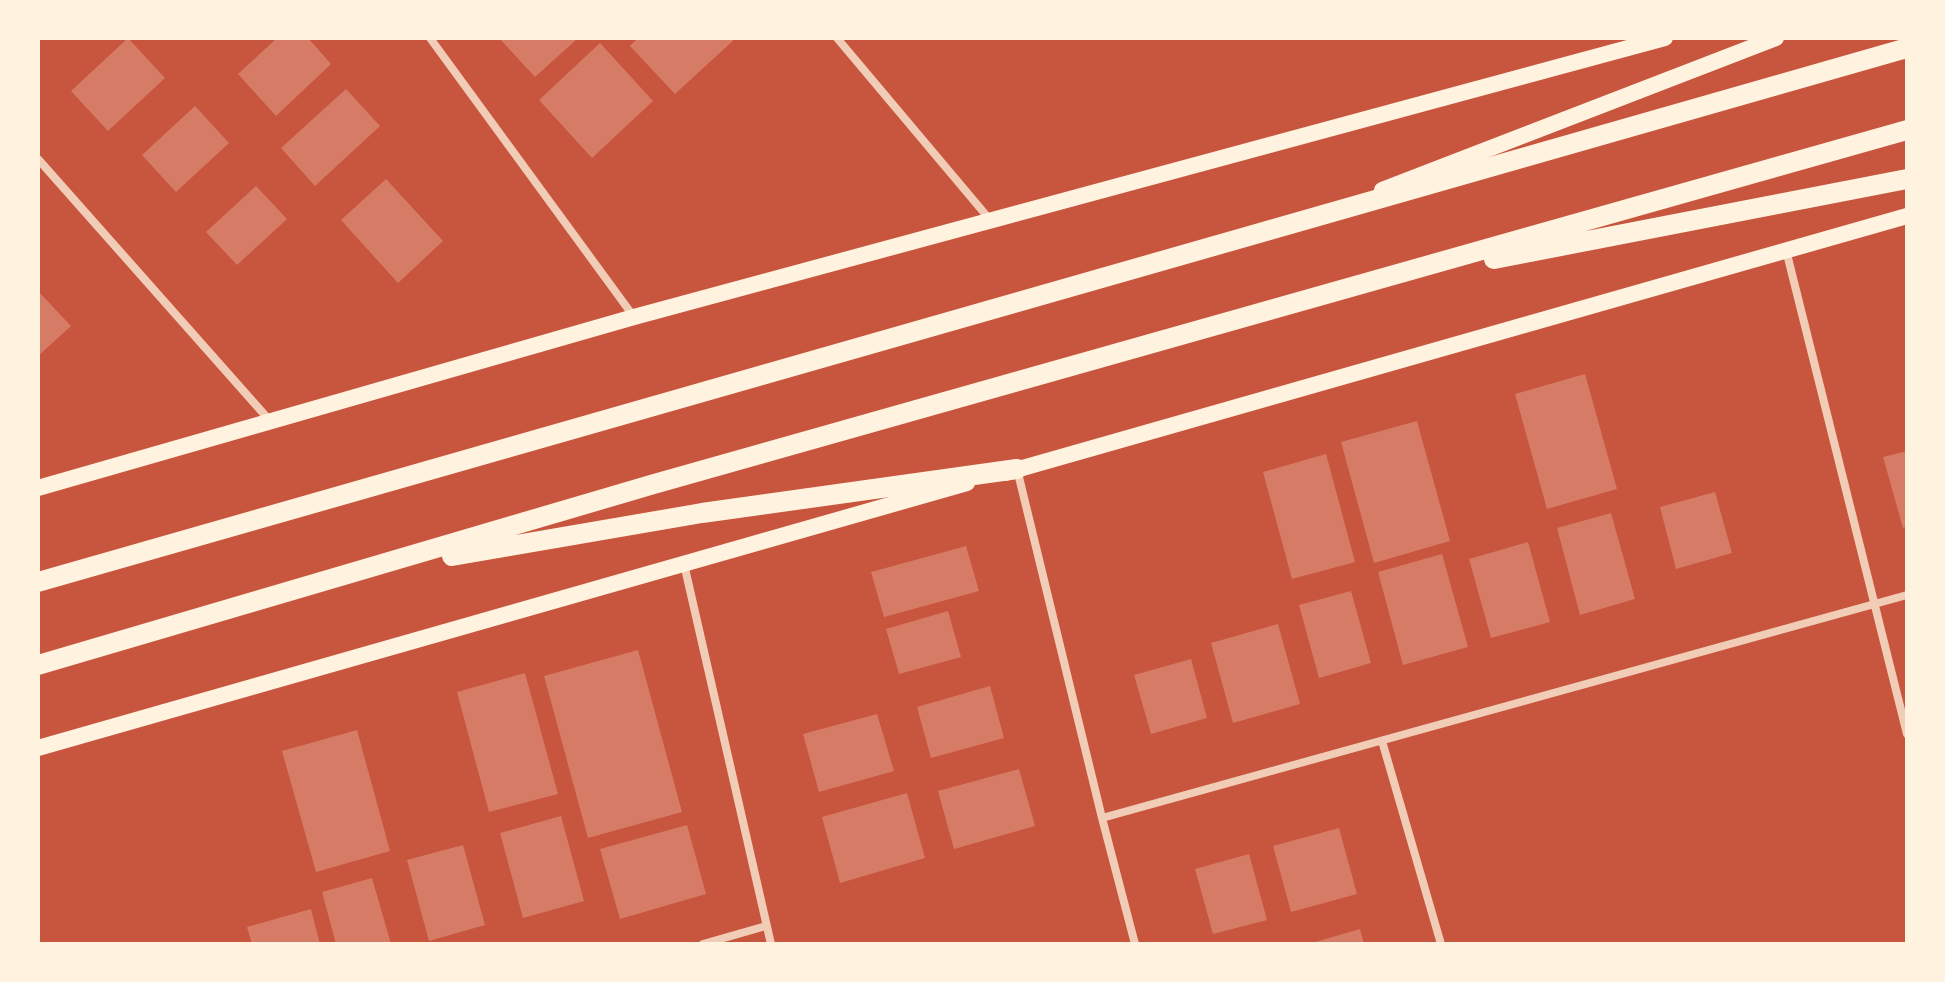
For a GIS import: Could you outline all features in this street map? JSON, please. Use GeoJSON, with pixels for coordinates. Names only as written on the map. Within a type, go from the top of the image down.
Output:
{"type":"FeatureCollection","features":[{"type":"Feature","properties":{"kind":"main road"},"geometry":{"type":"LineString","coordinates":[[38,488],[634,317],[1665,38]]}},
{"type":"Feature","properties":{"kind":"main road"},"geometry":{"type":"LineString","coordinates":[[1302,221],[1776,38]]}},
{"type":"Feature","properties":{"kind":"main road"},"geometry":{"type":"LineString","coordinates":[[38,582],[1907,48]]}},
{"type":"Feature","properties":{"kind":"main road"},"geometry":{"type":"LineString","coordinates":[[38,665],[654,484],[1907,130]]}},
{"type":"Feature","properties":{"kind":"main road"},"geometry":{"type":"LineString","coordinates":[[1361,285],[1907,179]]}},
{"type":"Feature","properties":{"kind":"main road"},"geometry":{"type":"LineString","coordinates":[[38,748],[1907,216]]}},
{"type":"Feature","properties":{"kind":"main road"},"geometry":{"type":"LineString","coordinates":[[366,571],[702,513],[1017,469]]}},
{"type":"Feature","properties":{"kind":"street"},"geometry":{"type":"LineString","coordinates":[[430,38],[634,317]]}},
{"type":"Feature","properties":{"kind":"street"},"geometry":{"type":"LineString","coordinates":[[837,38],[991,221]]}},
{"type":"Feature","properties":{"kind":"street"},"geometry":{"type":"LineString","coordinates":[[38,159],[272,422]]}},
{"type":"Feature","properties":{"kind":"street"},"geometry":{"type":"LineString","coordinates":[[1785,249],[1907,734]]}},
{"type":"Feature","properties":{"kind":"street"},"geometry":{"type":"LineString","coordinates":[[1017,469],[1135,944]]}},
{"type":"Feature","properties":{"kind":"street"},"geometry":{"type":"LineString","coordinates":[[684,563],[771,944]]}},
{"type":"Feature","properties":{"kind":"street"},"geometry":{"type":"LineString","coordinates":[[1102,818],[1907,595]]}},
{"type":"Feature","properties":{"kind":"street"},"geometry":{"type":"LineString","coordinates":[[1382,741],[1441,944]]}},
{"type":"Feature","properties":{"kind":"street"},"geometry":{"type":"LineString","coordinates":[[703,944],[766,926]]}},
{"type":"Feature","properties":{"kind":"building"},"geometry":{"type":"Polygon","coordinates":[[[128,38],[165,78],[108,131],[71,91],[128,38]]]}},
{"type":"Feature","properties":{"kind":"building"},"geometry":{"type":"Polygon","coordinates":[[[277,38],[308,38],[331,64],[276,116],[238,74],[277,38]]]}},
{"type":"Feature","properties":{"kind":"building"},"geometry":{"type":"Polygon","coordinates":[[[499,38],[578,38],[535,77],[499,38]]]}},
{"type":"Feature","properties":{"kind":"building"},"geometry":{"type":"Polygon","coordinates":[[[638,38],[736,38],[675,94],[630,46],[638,38]]]}},
{"type":"Feature","properties":{"kind":"building"},"geometry":{"type":"Polygon","coordinates":[[[600,43],[653,101],[592,158],[539,100],[600,43]]]}},
{"type":"Feature","properties":{"kind":"building"},"geometry":{"type":"Polygon","coordinates":[[[346,89],[380,126],[315,186],[281,148],[346,89]]]}},
{"type":"Feature","properties":{"kind":"building"},"geometry":{"type":"Polygon","coordinates":[[[195,106],[229,143],[176,192],[142,155],[195,106]]]}},
{"type":"Feature","properties":{"kind":"building"},"geometry":{"type":"Polygon","coordinates":[[[386,179],[443,241],[398,283],[341,220],[386,179]]]}},
{"type":"Feature","properties":{"kind":"building"},"geometry":{"type":"Polygon","coordinates":[[[256,186],[287,219],[237,265],[206,232],[256,186]]]}},
{"type":"Feature","properties":{"kind":"building"},"geometry":{"type":"Polygon","coordinates":[[[38,291],[71,326],[38,356],[38,291]]]}},
{"type":"Feature","properties":{"kind":"building"},"geometry":{"type":"Polygon","coordinates":[[[1585,374],[1617,489],[1547,509],[1515,394],[1585,374]]]}},
{"type":"Feature","properties":{"kind":"building"},"geometry":{"type":"Polygon","coordinates":[[[1417,421],[1450,541],[1374,563],[1341,442],[1417,421]]]}},
{"type":"Feature","properties":{"kind":"building"},"geometry":{"type":"Polygon","coordinates":[[[1907,451],[1907,526],[1903,528],[1883,457],[1907,451]]]}},
{"type":"Feature","properties":{"kind":"building"},"geometry":{"type":"Polygon","coordinates":[[[1326,454],[1355,562],[1292,579],[1263,472],[1326,454]]]}},
{"type":"Feature","properties":{"kind":"building"},"geometry":{"type":"Polygon","coordinates":[[[1715,492],[1732,553],[1676,569],[1660,507],[1715,492]]]}},
{"type":"Feature","properties":{"kind":"building"},"geometry":{"type":"Polygon","coordinates":[[[1611,513],[1635,599],[1580,615],[1557,528],[1611,513]]]}},
{"type":"Feature","properties":{"kind":"building"},"geometry":{"type":"Polygon","coordinates":[[[1528,542],[1550,622],[1491,638],[1469,559],[1528,542]]]}},
{"type":"Feature","properties":{"kind":"building"},"geometry":{"type":"Polygon","coordinates":[[[966,546],[979,591],[884,617],[871,572],[966,546]]]}},
{"type":"Feature","properties":{"kind":"building"},"geometry":{"type":"Polygon","coordinates":[[[1442,554],[1468,647],[1403,665],[1378,572],[1442,554]]]}},
{"type":"Feature","properties":{"kind":"building"},"geometry":{"type":"Polygon","coordinates":[[[1351,591],[1371,663],[1319,678],[1299,605],[1351,591]]]}},
{"type":"Feature","properties":{"kind":"building"},"geometry":{"type":"Polygon","coordinates":[[[948,611],[961,657],[899,674],[886,629],[948,611]]]}},
{"type":"Feature","properties":{"kind":"building"},"geometry":{"type":"Polygon","coordinates":[[[1278,624],[1300,704],[1233,723],[1211,643],[1278,624]]]}},
{"type":"Feature","properties":{"kind":"building"},"geometry":{"type":"Polygon","coordinates":[[[638,650],[682,812],[588,838],[544,676],[638,650]]]}},
{"type":"Feature","properties":{"kind":"building"},"geometry":{"type":"Polygon","coordinates":[[[1191,659],[1207,718],[1151,734],[1134,675],[1191,659]]]}},
{"type":"Feature","properties":{"kind":"building"},"geometry":{"type":"Polygon","coordinates":[[[525,673],[558,794],[489,812],[457,692],[525,673]]]}},
{"type":"Feature","properties":{"kind":"building"},"geometry":{"type":"Polygon","coordinates":[[[990,686],[1004,738],[931,758],[917,707],[990,686]]]}},
{"type":"Feature","properties":{"kind":"building"},"geometry":{"type":"Polygon","coordinates":[[[877,714],[894,771],[819,792],[803,734],[877,714]]]}},
{"type":"Feature","properties":{"kind":"building"},"geometry":{"type":"Polygon","coordinates":[[[357,730],[390,851],[316,872],[282,751],[357,730]]]}},
{"type":"Feature","properties":{"kind":"building"},"geometry":{"type":"Polygon","coordinates":[[[1019,769],[1035,826],[954,849],[938,791],[1019,769]]]}},
{"type":"Feature","properties":{"kind":"building"},"geometry":{"type":"Polygon","coordinates":[[[907,793],[925,858],[840,883],[822,817],[907,793]]]}},
{"type":"Feature","properties":{"kind":"building"},"geometry":{"type":"Polygon","coordinates":[[[561,816],[584,901],[523,918],[500,833],[561,816]]]}},
{"type":"Feature","properties":{"kind":"building"},"geometry":{"type":"Polygon","coordinates":[[[687,825],[706,894],[620,919],[600,849],[687,825]]]}},
{"type":"Feature","properties":{"kind":"building"},"geometry":{"type":"Polygon","coordinates":[[[1339,828],[1357,894],[1291,912],[1273,846],[1339,828]]]}},
{"type":"Feature","properties":{"kind":"building"},"geometry":{"type":"Polygon","coordinates":[[[463,845],[485,925],[429,941],[407,860],[463,845]]]}},
{"type":"Feature","properties":{"kind":"building"},"geometry":{"type":"Polygon","coordinates":[[[1249,854],[1267,920],[1213,934],[1195,869],[1249,854]]]}},
{"type":"Feature","properties":{"kind":"building"},"geometry":{"type":"Polygon","coordinates":[[[372,878],[391,944],[336,944],[322,892],[372,878]]]}},
{"type":"Feature","properties":{"kind":"building"},"geometry":{"type":"Polygon","coordinates":[[[311,909],[320,944],[252,944],[247,927],[311,909]]]}},
{"type":"Feature","properties":{"kind":"building"},"geometry":{"type":"Polygon","coordinates":[[[1360,929],[1364,944],[1312,944],[1312,943],[1360,929]]]}}]}
